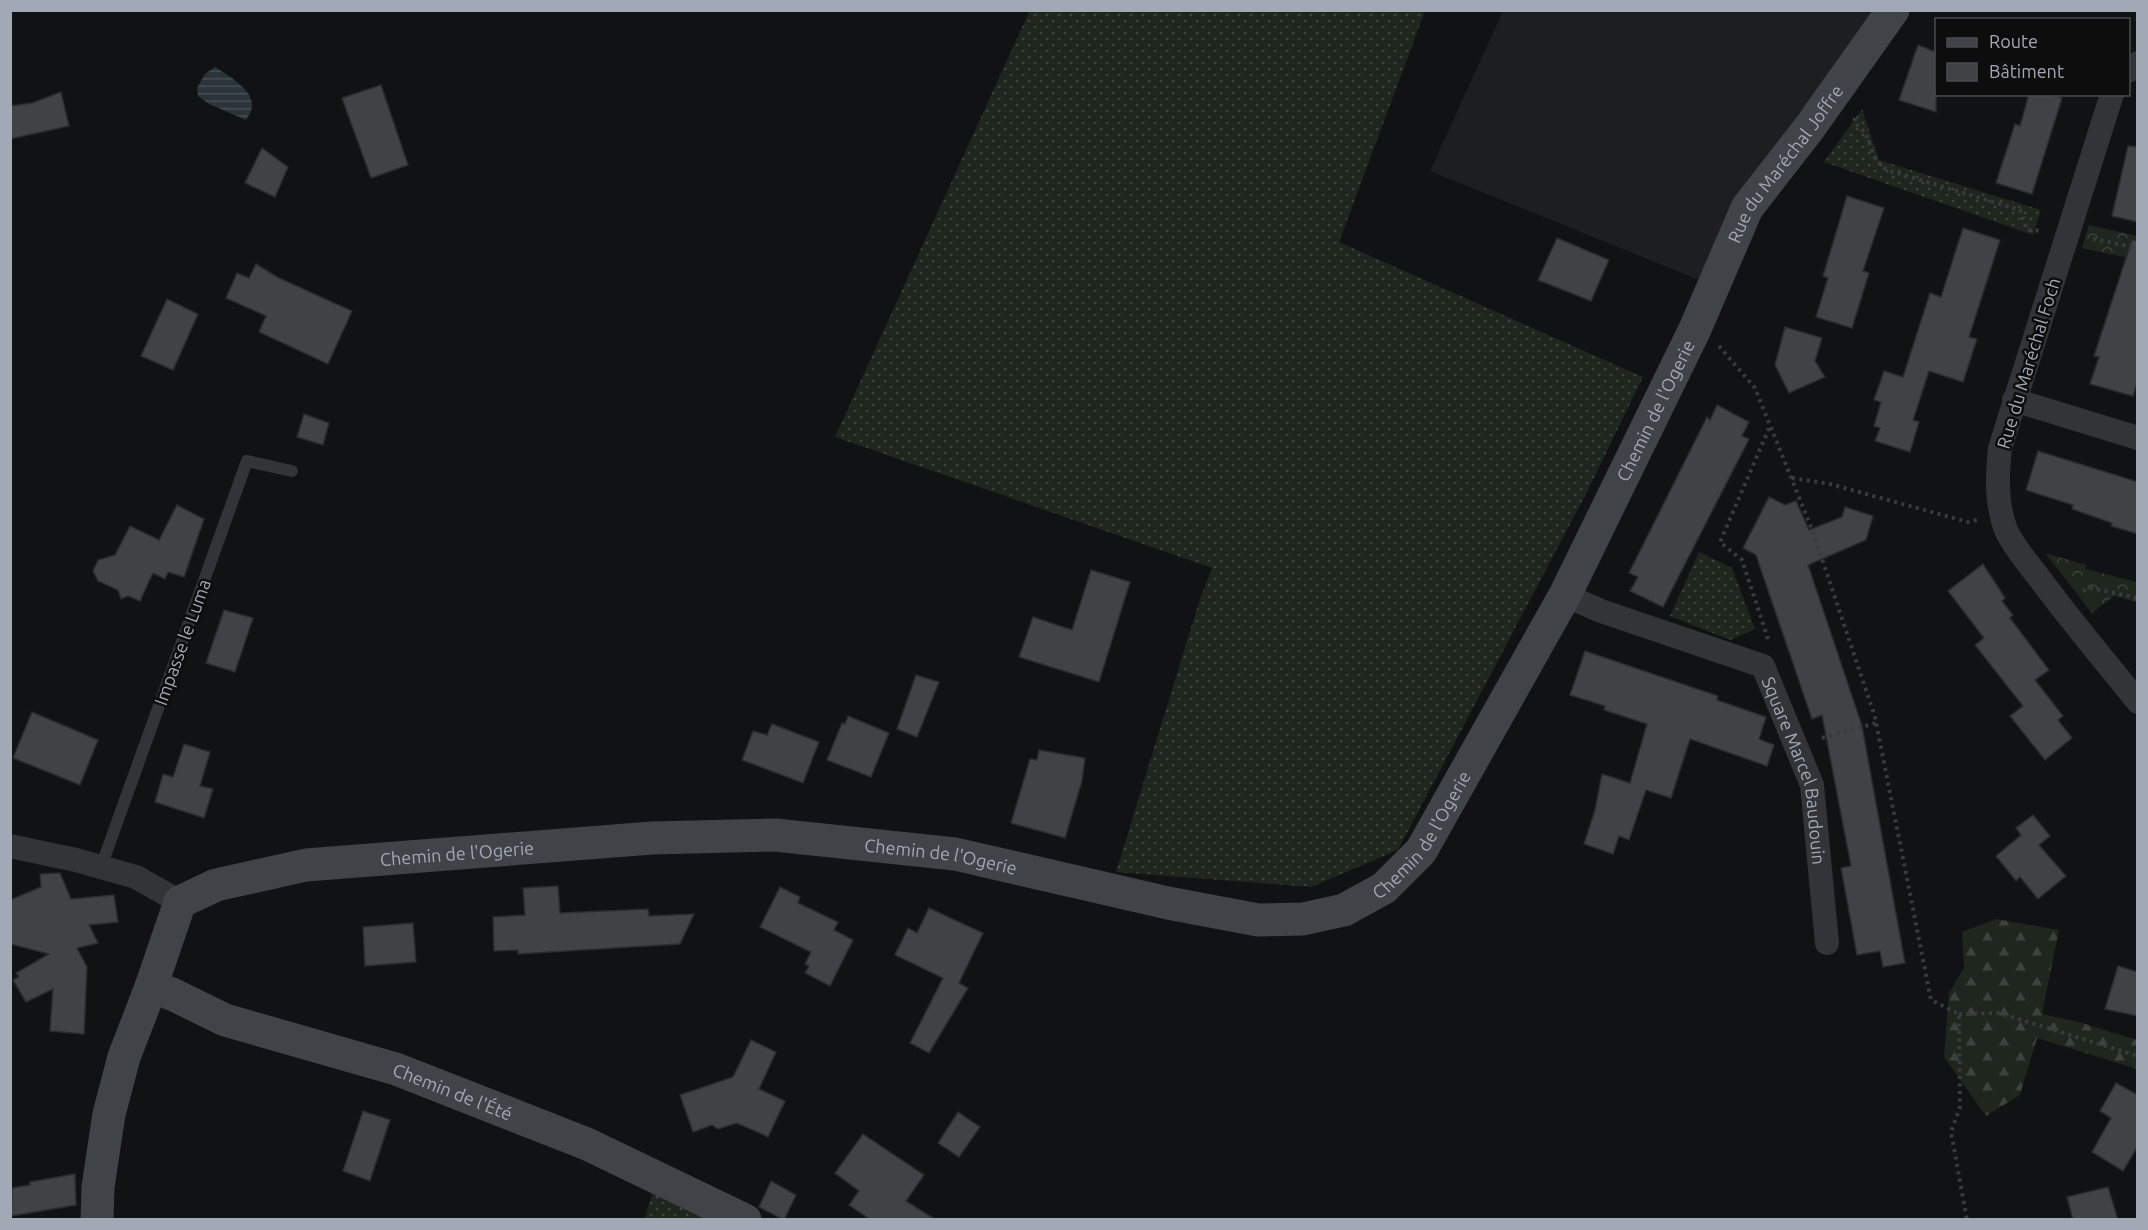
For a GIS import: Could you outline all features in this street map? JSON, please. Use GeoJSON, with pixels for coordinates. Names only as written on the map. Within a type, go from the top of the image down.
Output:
{"type":"FeatureCollection","features":[{"type":"Feature","properties":{"kind":"street","name":"Rue du Maréchal Joffre"},"geometry":{"type":"LineString","coordinates":[[1695,329],[1747,208],[1810,127],[1893,10]]}},
{"type":"Feature","properties":{"kind":"street","name":"Rue du Maréchal Foch"},"geometry":{"type":"LineString","coordinates":[[2111,96],[2000,448],[1998,492],[2007,532],[2018,549],[2058,604],[2138,702]]}},
{"type":"Feature","properties":{"kind":"street","name":"Chemin de l'Ogerie"},"geometry":{"type":"LineString","coordinates":[[180,902],[216,885],[306,865],[652,838],[775,835],[956,854],[1168,903],[1258,920],[1303,919],[1344,910],[1384,888],[1421,851],[1565,596],[1695,329]]}},
{"type":"Feature","properties":{"kind":"street"},"geometry":{"type":"LineString","coordinates":[[2014,400],[2138,438]]}},
{"type":"Feature","properties":{"kind":"street","name":"Square Marcel Baudouin"},"geometry":{"type":"LineString","coordinates":[[1565,596],[1601,611],[1763,666],[1812,785],[1827,943]]}},
{"type":"Feature","properties":{"kind":"street"},"geometry":{"type":"LineString","coordinates":[[10,846],[136,877],[180,902],[124,1057],[109,1114],[98,1187],[97,1220]]}},
{"type":"Feature","properties":{"kind":"street","name":"Chemin de l'Été"},"geometry":{"type":"LineString","coordinates":[[151,987],[172,994],[225,1020],[396,1069],[587,1144],[745,1220]]}},
{"type":"Feature","properties":{"kind":"lane","name":"Impasse le Luma"},"geometry":{"type":"LineString","coordinates":[[101,867],[247,461],[292,471]]}},
{"type":"Feature","properties":{"kind":"path"},"geometry":{"type":"LineString","coordinates":[[1835,91],[1856,109],[1854,123],[1864,129],[1877,163],[1887,170],[2020,210],[2027,230],[2067,234],[2138,248]]}},
{"type":"Feature","properties":{"kind":"path"},"geometry":{"type":"LineString","coordinates":[[1695,329],[1709,333],[1755,388],[1814,532],[1876,723],[1931,1000],[1959,1014],[1999,1013],[2138,1056]]}},
{"type":"Feature","properties":{"kind":"path"},"geometry":{"type":"LineString","coordinates":[[1763,666],[1773,653],[1742,560],[1720,542],[1770,425]]}},
{"type":"Feature","properties":{"kind":"path"},"geometry":{"type":"LineString","coordinates":[[1792,478],[1830,484],[1968,522],[2002,516]]}},
{"type":"Feature","properties":{"kind":"path"},"geometry":{"type":"LineString","coordinates":[[2058,604],[2090,588],[2138,598]]}},
{"type":"Feature","properties":{"kind":"path"},"geometry":{"type":"LineString","coordinates":[[1831,735],[1876,723]]}},
{"type":"Feature","properties":{"kind":"path"},"geometry":{"type":"LineString","coordinates":[[1959,1014],[1960,1107],[1951,1132],[1967,1220]]}},
{"type":"Feature","properties":{"kind":"shaded area"},"geometry":{"type":"Polygon","coordinates":[[[1503,11],[1893,11],[1714,286],[1430,171],[1503,11]]]}},
{"type":"Feature","properties":{"kind":"shaded area"},"geometry":{"type":"Polygon","coordinates":[[[215,67],[238,83],[248,94],[252,108],[246,120],[209,104],[198,96],[197,88],[205,74],[215,67]]]}},
{"type":"Feature","properties":{"kind":"green space"},"geometry":{"type":"Polygon","coordinates":[[[1030,10],[1425,11],[1339,242],[1643,377],[1587,492],[1398,850],[1311,887],[1116,872],[1199,602],[1212,568],[835,437],[1030,10]]]}},
{"type":"Feature","properties":{"kind":"green space"},"geometry":{"type":"Polygon","coordinates":[[[1862,109],[1879,160],[2041,210],[2033,235],[1824,162],[1862,109]]]}},
{"type":"Feature","properties":{"kind":"green space"},"geometry":{"type":"Polygon","coordinates":[[[2089,225],[2137,236],[2137,260],[2082,248],[2089,225]]]}},
{"type":"Feature","properties":{"kind":"green space"},"geometry":{"type":"Polygon","coordinates":[[[1699,552],[1732,568],[1755,629],[1730,640],[1670,616],[1699,552]]]}},
{"type":"Feature","properties":{"kind":"green space"},"geometry":{"type":"Polygon","coordinates":[[[2045,553],[2086,565],[2086,569],[2137,582],[2137,602],[2114,596],[2092,613],[2045,553]]]}},
{"type":"Feature","properties":{"kind":"green space"},"geometry":{"type":"Polygon","coordinates":[[[1996,919],[2059,930],[2042,1014],[2079,1022],[2137,1040],[2137,1069],[2037,1038],[2020,1095],[1986,1116],[1944,1057],[1949,993],[1964,968],[1962,932],[1996,919]]]}},
{"type":"Feature","properties":{"kind":"green space"},"geometry":{"type":"Polygon","coordinates":[[[657,1178],[724,1220],[644,1220],[657,1178]]]}},
{"type":"Feature","properties":{"kind":"building"},"geometry":{"type":"Polygon","coordinates":[[[1918,45],[1935,52],[1936,112],[1899,100],[1918,45]]]}},
{"type":"Feature","properties":{"kind":"building"},"geometry":{"type":"Polygon","coordinates":[[[381,85],[408,165],[371,178],[342,98],[381,85]]]}},
{"type":"Feature","properties":{"kind":"building"},"geometry":{"type":"Polygon","coordinates":[[[61,92],[69,126],[10,139],[10,106],[32,103],[61,92]]]}},
{"type":"Feature","properties":{"kind":"building"},"geometry":{"type":"Polygon","coordinates":[[[2028,96],[2062,98],[2032,194],[1996,183],[2015,124],[2020,126],[2028,96]]]}},
{"type":"Feature","properties":{"kind":"building"},"geometry":{"type":"Polygon","coordinates":[[[2128,146],[2138,147],[2138,222],[2112,216],[2128,146]]]}},
{"type":"Feature","properties":{"kind":"building"},"geometry":{"type":"Polygon","coordinates":[[[262,148],[288,167],[275,197],[245,183],[262,148]]]}},
{"type":"Feature","properties":{"kind":"building"},"geometry":{"type":"Polygon","coordinates":[[[1847,196],[1884,208],[1863,271],[1869,273],[1852,328],[1816,317],[1828,278],[1823,276],[1847,196]]]}},
{"type":"Feature","properties":{"kind":"building"},"geometry":{"type":"Polygon","coordinates":[[[1963,228],[2000,240],[1969,337],[1977,339],[1963,382],[1929,371],[1913,420],[1919,422],[1910,452],[1875,441],[1880,428],[1874,426],[1881,402],[1874,400],[1884,371],[1903,377],[1930,293],[1941,297],[1963,228]]]}},
{"type":"Feature","properties":{"kind":"building"},"geometry":{"type":"Polygon","coordinates":[[[1557,238],[1609,260],[1591,301],[1538,280],[1557,238]]]}},
{"type":"Feature","properties":{"kind":"building"},"geometry":{"type":"Polygon","coordinates":[[[2132,240],[2138,241],[2138,380],[2133,396],[2090,384],[2099,357],[2094,356],[2132,240]]]}},
{"type":"Feature","properties":{"kind":"building"},"geometry":{"type":"Polygon","coordinates":[[[256,264],[277,277],[352,311],[328,364],[259,332],[266,316],[226,298],[237,273],[249,278],[256,264]]]}},
{"type":"Feature","properties":{"kind":"building"},"geometry":{"type":"Polygon","coordinates":[[[167,299],[198,314],[173,370],[141,356],[167,299]]]}},
{"type":"Feature","properties":{"kind":"building"},"geometry":{"type":"Polygon","coordinates":[[[1785,327],[1822,338],[1815,361],[1825,377],[1789,393],[1775,365],[1785,327]]]}},
{"type":"Feature","properties":{"kind":"building"},"geometry":{"type":"Polygon","coordinates":[[[1717,405],[1749,422],[1742,436],[1749,439],[1663,607],[1630,591],[1638,577],[1629,573],[1707,417],[1710,420],[1717,405]]]}},
{"type":"Feature","properties":{"kind":"building"},"geometry":{"type":"Polygon","coordinates":[[[304,414],[329,423],[323,445],[297,437],[304,414]]]}},
{"type":"Feature","properties":{"kind":"building"},"geometry":{"type":"Polygon","coordinates":[[[2038,451],[2138,482],[2138,534],[2111,526],[2112,523],[2072,509],[2073,505],[2026,490],[2038,451]]]}},
{"type":"Feature","properties":{"kind":"building"},"geometry":{"type":"Polygon","coordinates":[[[1769,497],[1785,505],[1796,501],[1809,530],[1842,517],[1845,507],[1873,516],[1866,540],[1808,565],[1862,726],[1905,963],[1883,967],[1880,951],[1857,955],[1841,868],[1851,866],[1822,715],[1812,719],[1756,555],[1743,548],[1769,497]]]}},
{"type":"Feature","properties":{"kind":"building"},"geometry":{"type":"Polygon","coordinates":[[[177,505],[204,519],[184,577],[168,572],[165,579],[153,573],[140,601],[128,596],[121,599],[118,590],[98,581],[93,571],[98,560],[115,555],[130,526],[159,540],[177,505]]]}},
{"type":"Feature","properties":{"kind":"building"},"geometry":{"type":"Polygon","coordinates":[[[1983,564],[2005,598],[2002,601],[2013,615],[2010,618],[2049,670],[2035,680],[2063,716],[2058,720],[2072,738],[2045,760],[2010,716],[2023,706],[1975,645],[1984,638],[1948,591],[1983,564]]]}},
{"type":"Feature","properties":{"kind":"building"},"geometry":{"type":"Polygon","coordinates":[[[1091,570],[1130,582],[1099,682],[1019,657],[1033,617],[1072,630],[1091,570]]]}},
{"type":"Feature","properties":{"kind":"building"},"geometry":{"type":"Polygon","coordinates":[[[224,610],[253,618],[235,672],[206,663],[224,610]]]}},
{"type":"Feature","properties":{"kind":"building"},"geometry":{"type":"Polygon","coordinates":[[[1585,651],[1718,696],[1717,700],[1766,717],[1759,739],[1774,745],[1767,766],[1690,739],[1671,798],[1646,790],[1629,840],[1619,836],[1613,854],[1584,844],[1595,810],[1602,774],[1630,783],[1647,724],[1604,710],[1605,706],[1570,695],[1585,651]]]}},
{"type":"Feature","properties":{"kind":"building"},"geometry":{"type":"Polygon","coordinates":[[[916,675],[939,682],[917,737],[897,729],[916,675]]]}},
{"type":"Feature","properties":{"kind":"building"},"geometry":{"type":"Polygon","coordinates":[[[32,712],[98,740],[80,785],[13,758],[32,712]]]}},
{"type":"Feature","properties":{"kind":"building"},"geometry":{"type":"Polygon","coordinates":[[[848,716],[889,733],[871,777],[827,760],[842,723],[845,724],[848,716]]]}},
{"type":"Feature","properties":{"kind":"building"},"geometry":{"type":"Polygon","coordinates":[[[772,724],[819,742],[803,783],[742,760],[753,731],[767,735],[772,724]]]}},
{"type":"Feature","properties":{"kind":"building"},"geometry":{"type":"Polygon","coordinates":[[[184,744],[210,752],[200,786],[213,789],[204,818],[155,802],[163,774],[173,777],[184,744]]]}},
{"type":"Feature","properties":{"kind":"building"},"geometry":{"type":"Polygon","coordinates":[[[1039,750],[1085,758],[1082,781],[1065,838],[1011,823],[1030,759],[1037,760],[1039,750]]]}},
{"type":"Feature","properties":{"kind":"building"},"geometry":{"type":"Polygon","coordinates":[[[2033,815],[2050,836],[2039,845],[2066,876],[2038,899],[2020,877],[2016,881],[1996,856],[2021,835],[2016,828],[2033,815]]]}},
{"type":"Feature","properties":{"kind":"building"},"geometry":{"type":"Polygon","coordinates":[[[60,873],[71,899],[114,895],[118,922],[89,925],[98,943],[77,948],[87,967],[84,1034],[50,1031],[53,989],[26,1002],[13,980],[19,977],[16,973],[49,954],[10,944],[10,900],[41,887],[40,874],[60,873]]]}},
{"type":"Feature","properties":{"kind":"building"},"geometry":{"type":"Polygon","coordinates":[[[558,886],[560,913],[648,909],[649,916],[694,914],[680,944],[518,954],[518,950],[494,951],[493,917],[525,915],[523,888],[558,886]]]}},
{"type":"Feature","properties":{"kind":"building"},"geometry":{"type":"Polygon","coordinates":[[[780,887],[800,897],[798,903],[838,922],[834,930],[853,940],[830,986],[805,973],[809,966],[805,964],[811,952],[760,927],[780,887]]]}},
{"type":"Feature","properties":{"kind":"building"},"geometry":{"type":"Polygon","coordinates":[[[929,908],[983,933],[959,983],[968,988],[929,1053],[910,1043],[943,978],[895,955],[908,928],[917,933],[929,908]]]}},
{"type":"Feature","properties":{"kind":"building"},"geometry":{"type":"Polygon","coordinates":[[[413,923],[416,962],[365,966],[363,927],[413,923]]]}},
{"type":"Feature","properties":{"kind":"building"},"geometry":{"type":"Polygon","coordinates":[[[2118,966],[2138,972],[2138,1016],[2105,1009],[2118,966]]]}},
{"type":"Feature","properties":{"kind":"building"},"geometry":{"type":"Polygon","coordinates":[[[751,1040],[776,1052],[759,1089],[785,1101],[768,1137],[737,1123],[718,1129],[712,1125],[693,1132],[680,1095],[733,1077],[751,1040]]]}},
{"type":"Feature","properties":{"kind":"building"},"geometry":{"type":"Polygon","coordinates":[[[2116,1083],[2138,1095],[2138,1146],[2123,1171],[2092,1152],[2111,1118],[2100,1111],[2116,1083]]]}},
{"type":"Feature","properties":{"kind":"building"},"geometry":{"type":"Polygon","coordinates":[[[363,1111],[390,1120],[370,1181],[343,1171],[363,1111]]]}},
{"type":"Feature","properties":{"kind":"building"},"geometry":{"type":"Polygon","coordinates":[[[958,1112],[980,1127],[959,1157],[938,1143],[958,1112]]]}},
{"type":"Feature","properties":{"kind":"building"},"geometry":{"type":"Polygon","coordinates":[[[863,1134],[924,1175],[906,1201],[936,1220],[871,1220],[849,1205],[859,1191],[835,1173],[863,1134]]]}},
{"type":"Feature","properties":{"kind":"building"},"geometry":{"type":"Polygon","coordinates":[[[75,1174],[76,1205],[11,1216],[12,1188],[30,1185],[30,1182],[75,1174]]]}},
{"type":"Feature","properties":{"kind":"building"},"geometry":{"type":"Polygon","coordinates":[[[771,1181],[796,1195],[784,1220],[759,1207],[771,1181]]]}},
{"type":"Feature","properties":{"kind":"building"},"geometry":{"type":"Polygon","coordinates":[[[2108,1187],[2118,1220],[2073,1220],[2067,1197],[2108,1187]]]}}]}
